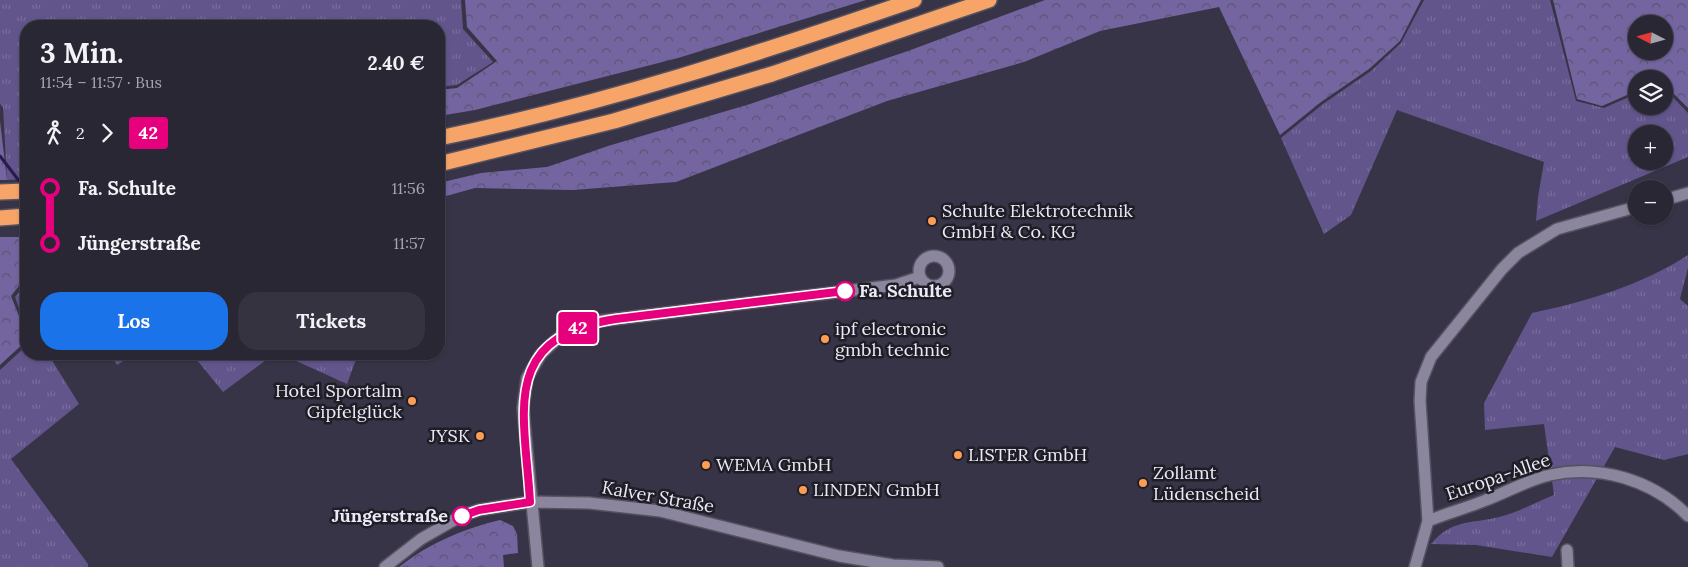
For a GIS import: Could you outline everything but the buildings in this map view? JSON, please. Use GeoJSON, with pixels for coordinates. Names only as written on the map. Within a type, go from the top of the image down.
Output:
{"type":"FeatureCollection","features":[{"type":"Feature","properties":{"kind":"highway"},"geometry":{"type":"LineString","coordinates":[[445,137],[599,99],[717,65],[914,0]]}},
{"type":"Feature","properties":{"kind":"highway"},"geometry":{"type":"LineString","coordinates":[[445,163],[614,121],[772,74],[989,0]]}},
{"type":"Feature","properties":{"kind":"highway"},"geometry":{"type":"LineString","coordinates":[[0,192],[20,191]]}},
{"type":"Feature","properties":{"kind":"highway"},"geometry":{"type":"LineString","coordinates":[[0,218],[20,216]]}},
{"type":"Feature","properties":{"kind":"street"},"geometry":{"type":"LineString","coordinates":[[1673,197],[1688,193]]}},
{"type":"Feature","properties":{"kind":"street"},"geometry":{"type":"LineString","coordinates":[[1415,567],[1428,521],[1420,401],[1421,382],[1430,357],[1502,269],[1518,253],[1558,229],[1628,209]]}},
{"type":"Feature","properties":{"kind":"street"},"geometry":{"type":"LineString","coordinates":[[538,567],[530,502],[523,408],[527,378],[541,354],[566,332],[591,322],[896,286],[920,277]]}},
{"type":"Feature","properties":{"kind":"street","name":"Europa-Allee"},"geometry":{"type":"LineString","coordinates":[[1428,521],[1550,475],[1588,472],[1620,476],[1651,488],[1666,496],[1688,516]]}},
{"type":"Feature","properties":{"kind":"street","name":"Kalver Straße"},"geometry":{"type":"LineString","coordinates":[[385,567],[421,539],[461,516],[479,510],[530,502],[589,503],[660,511],[798,547],[893,566],[938,567]]}},
{"type":"Feature","properties":{"kind":"street"},"geometry":{"type":"LineString","coordinates":[[1567,550],[1568,567]]}},
{"type":"Feature","properties":{"kind":"green space"},"geometry":{"type":"Polygon","coordinates":[[[0,0],[461,0],[463,29],[493,62],[457,85],[445,86],[445,20],[20,20],[20,179],[7,180],[3,107],[0,104],[0,0]]]}},
{"type":"Feature","properties":{"kind":"green space"},"geometry":{"type":"Polygon","coordinates":[[[465,0],[866,0],[678,58],[475,110],[445,115],[445,89],[457,88],[497,61],[467,27],[465,0]]]}},
{"type":"Feature","properties":{"kind":"green space"},"geometry":{"type":"Polygon","coordinates":[[[1045,0],[1421,0],[1400,41],[1369,69],[1321,102],[1280,135],[1219,7],[1100,31],[1024,62],[887,101],[676,182],[573,190],[475,188],[445,196],[445,182],[481,173],[547,167],[608,146],[750,104],[908,51],[1045,0]]]}},
{"type":"Feature","properties":{"kind":"green space"},"geometry":{"type":"Polygon","coordinates":[[[1424,0],[1550,0],[1576,101],[1604,108],[1628,98],[1628,115],[1673,115],[1673,97],[1688,113],[1688,157],[1673,163],[1673,125],[1628,125],[1628,170],[1657,170],[1633,180],[1628,180],[1628,182],[1536,221],[1544,162],[1397,110],[1351,215],[1324,234],[1281,138],[1323,104],[1371,71],[1401,43],[1424,0]]]}},
{"type":"Feature","properties":{"kind":"green space"},"geometry":{"type":"Polygon","coordinates":[[[1553,0],[1688,0],[1688,108],[1673,93],[1673,70],[1628,70],[1628,95],[1602,106],[1577,99],[1553,0]]]}},
{"type":"Feature","properties":{"kind":"green space"},"geometry":{"type":"Polygon","coordinates":[[[0,121],[7,180],[0,180],[0,121]]]}},
{"type":"Feature","properties":{"kind":"green space"},"geometry":{"type":"Polygon","coordinates":[[[0,237],[20,237],[20,285],[11,296],[20,319],[20,347],[0,365],[0,237]]]}},
{"type":"Feature","properties":{"kind":"green space"},"geometry":{"type":"Polygon","coordinates":[[[1688,255],[1688,268],[1680,299],[1688,306],[1688,454],[1664,460],[1615,447],[1552,557],[1476,545],[1431,544],[1446,530],[1454,526],[1506,515],[1554,495],[1544,424],[1485,430],[1484,403],[1532,313],[1593,298],[1632,284],[1688,255]]]}},
{"type":"Feature","properties":{"kind":"green space"},"geometry":{"type":"Polygon","coordinates":[[[20,291],[20,311],[15,297],[20,291]]]}},
{"type":"Feature","properties":{"kind":"green space"},"geometry":{"type":"Polygon","coordinates":[[[20,352],[20,360],[52,360],[79,404],[11,459],[88,564],[88,567],[0,567],[0,370],[20,352]]]}},
{"type":"Feature","properties":{"kind":"green space"},"geometry":{"type":"Polygon","coordinates":[[[114,360],[125,360],[117,365],[114,360]]]}},
{"type":"Feature","properties":{"kind":"green space"},"geometry":{"type":"Polygon","coordinates":[[[197,360],[266,360],[223,392],[197,360]]]}},
{"type":"Feature","properties":{"kind":"green space"},"geometry":{"type":"Polygon","coordinates":[[[294,360],[356,360],[347,384],[294,360]]]}},
{"type":"Feature","properties":{"kind":"green space"},"geometry":{"type":"Polygon","coordinates":[[[500,520],[513,526],[517,534],[518,553],[503,555],[504,567],[399,567],[434,544],[473,528],[500,520]]]}},
{"type":"Feature","properties":{"kind":"waterway"},"geometry":{"type":"LineString","coordinates":[[0,156],[20,182]]}},
{"type":"Feature","properties":{"kind":"bus line","name":"42"},"geometry":{"type":"LineString","coordinates":[[462,516],[479,510],[530,502],[523,408],[527,378],[532,366],[541,354],[566,332],[591,322],[845,291]]}},
{"type":"Feature","properties":{"kind":"place","name":"Schulte Elektrotechnik GmbH & Co. KG"},"geometry":{"type":"Point","coordinates":[932,221]}},
{"type":"Feature","properties":{"kind":"place","name":"Fa. Schulte"},"geometry":{"type":"Point","coordinates":[845,291]}},
{"type":"Feature","properties":{"kind":"place","name":"ipf electronic gmbh technic"},"geometry":{"type":"Point","coordinates":[825,339]}},
{"type":"Feature","properties":{"kind":"place","name":"Hotel Sportalm Gipfelglück"},"geometry":{"type":"Point","coordinates":[412,401]}},
{"type":"Feature","properties":{"kind":"place","name":"JYSK"},"geometry":{"type":"Point","coordinates":[480,436]}},
{"type":"Feature","properties":{"kind":"place","name":"LISTER GmbH"},"geometry":{"type":"Point","coordinates":[958,455]}},
{"type":"Feature","properties":{"kind":"place","name":"WEMA GmbH"},"geometry":{"type":"Point","coordinates":[706,465]}},
{"type":"Feature","properties":{"kind":"place","name":"Zollamt Lüdenscheid"},"geometry":{"type":"Point","coordinates":[1143,483]}},
{"type":"Feature","properties":{"kind":"place","name":"LINDEN GmbH"},"geometry":{"type":"Point","coordinates":[803,490]}},
{"type":"Feature","properties":{"kind":"place","name":"Jüngerstraße"},"geometry":{"type":"Point","coordinates":[462,516]}}]}
